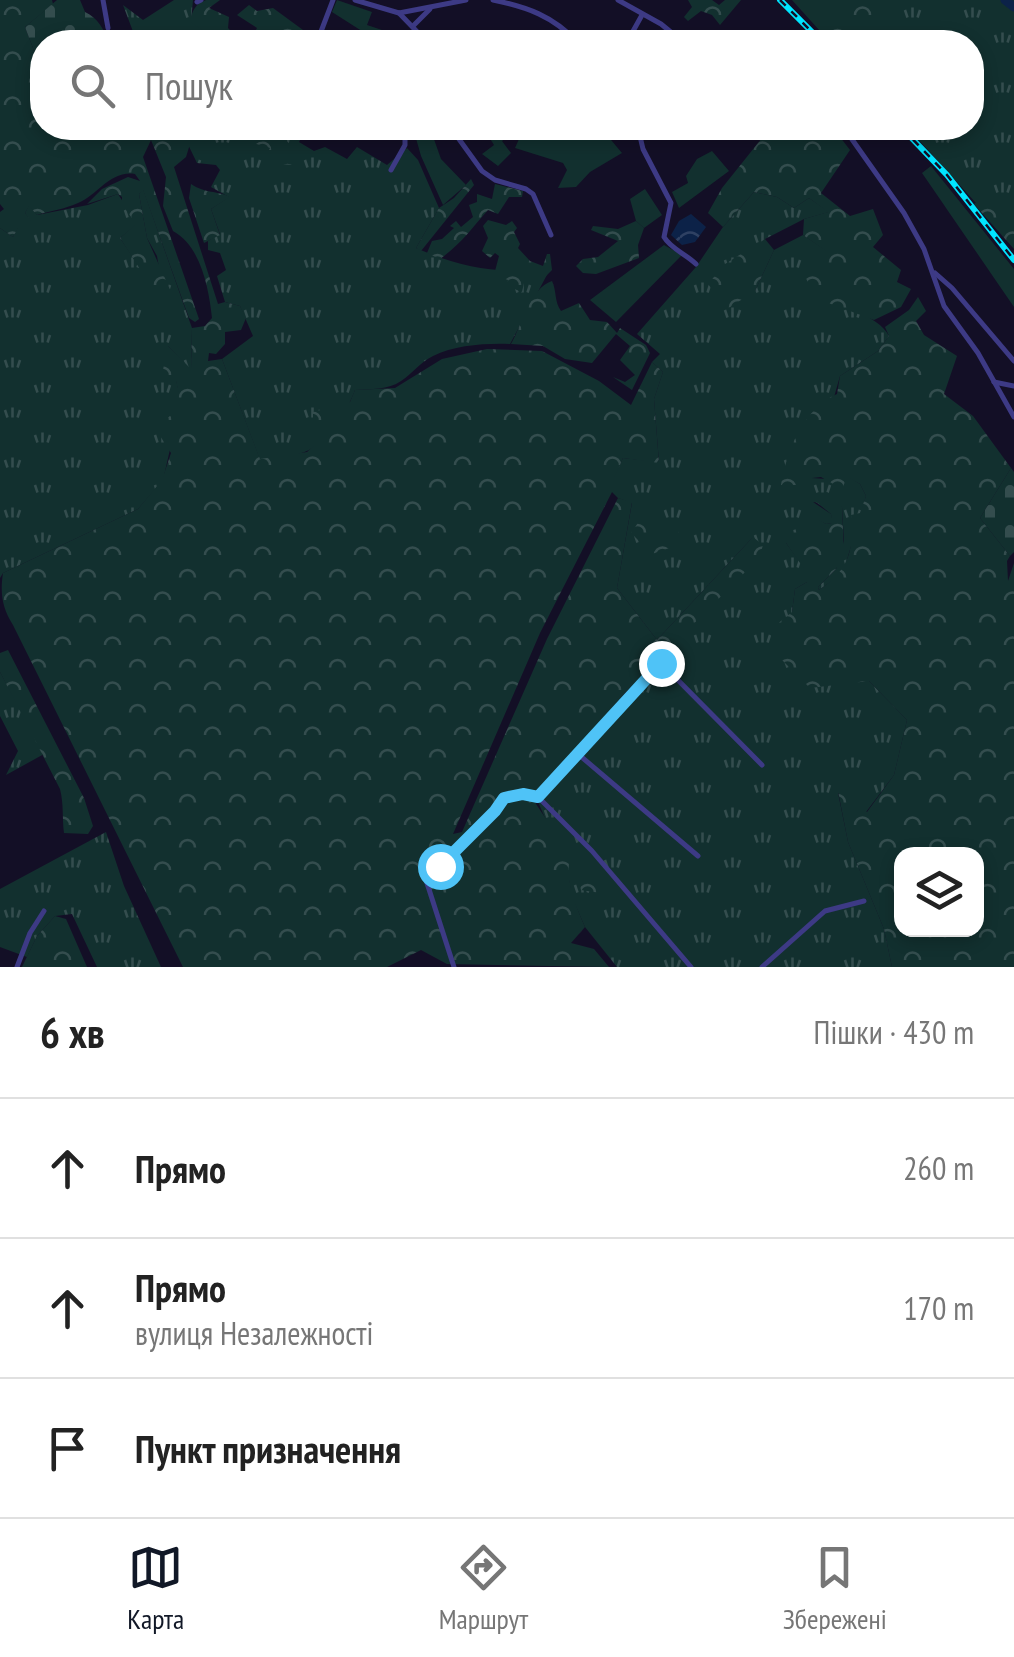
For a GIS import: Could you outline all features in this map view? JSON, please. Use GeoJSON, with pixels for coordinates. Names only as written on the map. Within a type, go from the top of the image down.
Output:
{"type":"FeatureCollection","features":[{"type":"Feature","properties":{"kind":"street"},"geometry":{"type":"LineString","coordinates":[[103,0],[108,28]]}},
{"type":"Feature","properties":{"kind":"street"},"geometry":{"type":"LineString","coordinates":[[321,30],[333,0]]}},
{"type":"Feature","properties":{"kind":"street"},"geometry":{"type":"LineString","coordinates":[[355,0],[399,13],[417,30]]}},
{"type":"Feature","properties":{"kind":"street"},"geometry":{"type":"LineString","coordinates":[[399,13],[466,0]]}},
{"type":"Feature","properties":{"kind":"street"},"geometry":{"type":"LineString","coordinates":[[492,0],[522,6],[553,19],[564,30]]}},
{"type":"Feature","properties":{"kind":"street"},"geometry":{"type":"LineString","coordinates":[[618,0],[666,30]]}},
{"type":"Feature","properties":{"kind":"street"},"geometry":{"type":"LineString","coordinates":[[414,25],[430,9]]}},
{"type":"Feature","properties":{"kind":"street"},"geometry":{"type":"LineString","coordinates":[[633,30],[643,14]]}},
{"type":"Feature","properties":{"kind":"street"},"geometry":{"type":"LineString","coordinates":[[391,170],[405,140]]}},
{"type":"Feature","properties":{"kind":"street"},"geometry":{"type":"LineString","coordinates":[[460,140],[482,171],[494,180],[526,188],[533,194],[551,235]]}},
{"type":"Feature","properties":{"kind":"street"},"geometry":{"type":"LineString","coordinates":[[641,140],[671,203],[664,238],[696,264]]}},
{"type":"Feature","properties":{"kind":"street"},"geometry":{"type":"LineString","coordinates":[[852,140],[904,214],[933,270],[944,306],[1014,418]]}},
{"type":"Feature","properties":{"kind":"street"},"geometry":{"type":"LineString","coordinates":[[933,270],[1014,361]]}},
{"type":"Feature","properties":{"kind":"street"},"geometry":{"type":"LineString","coordinates":[[994,382],[1014,386]]}},
{"type":"Feature","properties":{"kind":"street"},"geometry":{"type":"LineString","coordinates":[[538,797],[661,663],[762,765]]}},
{"type":"Feature","properties":{"kind":"street"},"geometry":{"type":"LineString","coordinates":[[578,754],[698,856]]}},
{"type":"Feature","properties":{"kind":"street"},"geometry":{"type":"LineString","coordinates":[[453,963],[426,880],[504,798],[523,794],[538,797],[592,850],[690,967]]}},
{"type":"Feature","properties":{"kind":"street"},"geometry":{"type":"LineString","coordinates":[[762,967],[825,912],[864,901]]}},
{"type":"Feature","properties":{"kind":"street"},"geometry":{"type":"LineString","coordinates":[[16,967],[30,932],[44,911]]}},
{"type":"Feature","properties":{"kind":"green space"},"geometry":{"type":"Polygon","coordinates":[[[0,0],[52,0],[53,4],[25,27],[30,40],[30,140],[151,140],[143,157],[199,319],[195,322],[189,318],[143,190],[139,194],[147,238],[176,303],[165,308],[120,238],[136,224],[122,204],[122,197],[118,194],[87,204],[102,189],[128,177],[140,181],[135,174],[118,176],[85,200],[68,207],[37,215],[29,206],[25,213],[33,223],[25,229],[18,228],[13,237],[0,228],[0,212],[4,209],[0,204],[0,0]]]}},
{"type":"Feature","properties":{"kind":"green space"},"geometry":{"type":"Polygon","coordinates":[[[57,0],[80,0],[85,12],[103,30],[30,30],[30,40],[25,27],[57,0]]]}},
{"type":"Feature","properties":{"kind":"green space"},"geometry":{"type":"Polygon","coordinates":[[[174,0],[193,0],[191,22],[203,30],[132,30],[123,5],[143,20],[174,0]]]}},
{"type":"Feature","properties":{"kind":"green space"},"geometry":{"type":"Polygon","coordinates":[[[220,0],[209,8],[229,17],[230,30],[202,30],[190,22],[199,4],[220,0]]]}},
{"type":"Feature","properties":{"kind":"green space"},"geometry":{"type":"Polygon","coordinates":[[[337,0],[372,12],[367,25],[382,30],[360,30],[332,12],[337,0]]]}},
{"type":"Feature","properties":{"kind":"green space"},"geometry":{"type":"Polygon","coordinates":[[[688,0],[712,0],[719,5],[725,0],[741,0],[720,25],[712,15],[701,11],[688,21],[684,17],[692,7],[688,0]]]}},
{"type":"Feature","properties":{"kind":"green space"},"geometry":{"type":"Polygon","coordinates":[[[792,0],[1014,0],[1014,245],[919,140],[984,140],[984,30],[819,30],[792,0]]]}},
{"type":"Feature","properties":{"kind":"green space"},"geometry":{"type":"Polygon","coordinates":[[[850,0],[881,0],[871,21],[880,30],[824,30],[850,0]]]}},
{"type":"Feature","properties":{"kind":"green space"},"geometry":{"type":"Polygon","coordinates":[[[249,5],[257,11],[273,8],[303,30],[256,30],[237,15],[249,5]]]}},
{"type":"Feature","properties":{"kind":"green space"},"geometry":{"type":"Polygon","coordinates":[[[151,140],[188,140],[186,157],[174,167],[218,304],[240,306],[246,318],[241,330],[225,332],[225,344],[216,354],[209,353],[208,361],[222,359],[260,459],[307,452],[319,441],[313,432],[313,412],[350,402],[355,390],[395,388],[442,359],[487,349],[542,351],[599,381],[631,405],[652,362],[663,372],[654,399],[659,463],[623,458],[612,492],[540,633],[453,834],[462,832],[547,639],[618,498],[632,502],[617,588],[657,640],[753,537],[763,545],[759,558],[625,693],[535,795],[536,804],[570,855],[570,883],[585,927],[571,943],[594,949],[609,967],[447,964],[421,950],[387,967],[183,967],[9,619],[2,587],[3,573],[138,509],[162,480],[171,453],[155,428],[173,413],[179,398],[176,381],[162,377],[167,345],[191,369],[192,328],[205,326],[212,318],[197,257],[173,231],[163,206],[166,177],[151,140]]]}},
{"type":"Feature","properties":{"kind":"green space"},"geometry":{"type":"Polygon","coordinates":[[[186,140],[300,140],[314,151],[325,147],[347,159],[357,147],[387,165],[407,148],[418,160],[439,208],[416,248],[481,268],[549,271],[510,344],[451,349],[428,359],[396,384],[355,390],[336,423],[316,445],[298,454],[260,460],[222,359],[253,336],[240,306],[225,302],[217,276],[226,270],[220,253],[208,250],[208,241],[220,234],[211,209],[229,197],[211,187],[220,170],[216,165],[197,163],[186,140]]]}},
{"type":"Feature","properties":{"kind":"green space"},"geometry":{"type":"Polygon","coordinates":[[[286,140],[305,174],[293,165],[279,164],[274,169],[266,156],[270,148],[253,143],[286,140]]]}},
{"type":"Feature","properties":{"kind":"green space"},"geometry":{"type":"Polygon","coordinates":[[[416,140],[434,140],[441,159],[466,185],[443,205],[416,140]]]}},
{"type":"Feature","properties":{"kind":"green space"},"geometry":{"type":"Polygon","coordinates":[[[491,140],[503,140],[511,153],[498,166],[482,154],[494,145],[491,140]]]}},
{"type":"Feature","properties":{"kind":"green space"},"geometry":{"type":"Polygon","coordinates":[[[519,140],[611,140],[622,153],[590,172],[576,187],[558,188],[567,170],[563,163],[515,148],[519,140]]]}},
{"type":"Feature","properties":{"kind":"green space"},"geometry":{"type":"Polygon","coordinates":[[[760,140],[842,140],[850,150],[821,193],[850,216],[873,209],[883,235],[873,247],[901,270],[897,282],[911,289],[901,307],[874,320],[815,298],[805,276],[826,251],[803,235],[804,219],[828,212],[809,198],[794,208],[777,197],[754,192],[723,227],[708,213],[722,188],[760,140]]]}},
{"type":"Feature","properties":{"kind":"green space"},"geometry":{"type":"Polygon","coordinates":[[[712,151],[729,171],[679,208],[672,192],[688,183],[686,176],[697,159],[712,151]]]}},
{"type":"Feature","properties":{"kind":"green space"},"geometry":{"type":"Polygon","coordinates":[[[931,166],[1014,269],[1014,307],[922,173],[931,166]]]}},
{"type":"Feature","properties":{"kind":"green space"},"geometry":{"type":"Polygon","coordinates":[[[471,179],[474,185],[421,251],[416,248],[439,208],[471,179]]]}},
{"type":"Feature","properties":{"kind":"green space"},"geometry":{"type":"Polygon","coordinates":[[[191,184],[230,197],[211,209],[220,235],[204,243],[189,198],[191,184]]]}},
{"type":"Feature","properties":{"kind":"green space"},"geometry":{"type":"Polygon","coordinates":[[[495,184],[523,191],[522,197],[509,197],[498,214],[488,210],[440,259],[427,253],[432,241],[442,239],[456,221],[461,227],[473,217],[469,205],[477,202],[477,194],[492,199],[495,184]]]}},
{"type":"Feature","properties":{"kind":"green space"},"geometry":{"type":"Polygon","coordinates":[[[143,189],[192,328],[191,370],[168,346],[181,401],[163,480],[138,509],[3,573],[0,578],[0,228],[13,237],[18,227],[32,223],[25,213],[29,205],[37,215],[88,205],[118,194],[137,224],[120,238],[166,307],[157,256],[147,238],[139,194],[143,189]]]}},
{"type":"Feature","properties":{"kind":"green space"},"geometry":{"type":"Polygon","coordinates":[[[645,189],[662,215],[644,228],[636,221],[630,199],[645,189]]]}},
{"type":"Feature","properties":{"kind":"green space"},"geometry":{"type":"Polygon","coordinates":[[[754,192],[777,197],[794,208],[809,198],[829,212],[804,219],[765,239],[755,291],[774,250],[803,235],[827,251],[815,297],[867,316],[889,336],[878,351],[840,376],[811,478],[844,480],[847,476],[860,484],[866,496],[843,573],[819,590],[836,569],[844,541],[842,507],[813,502],[831,514],[833,523],[816,519],[786,543],[808,573],[807,582],[795,589],[792,612],[907,720],[894,775],[866,812],[838,793],[848,842],[884,929],[892,967],[617,967],[585,927],[572,897],[567,868],[535,795],[612,711],[753,537],[657,640],[617,588],[632,503],[618,498],[611,483],[623,458],[659,462],[654,399],[663,372],[652,362],[660,354],[637,334],[754,192]]]}},
{"type":"Feature","properties":{"kind":"green space"},"geometry":{"type":"Polygon","coordinates":[[[990,193],[1014,220],[1014,249],[974,204],[990,193]]]}},
{"type":"Feature","properties":{"kind":"green space"},"geometry":{"type":"Polygon","coordinates":[[[488,220],[506,225],[512,221],[517,228],[514,232],[518,248],[530,261],[543,266],[550,254],[552,270],[543,279],[532,276],[524,283],[522,292],[507,286],[508,280],[494,275],[499,256],[495,253],[490,258],[482,251],[488,238],[483,226],[488,220]]]}},
{"type":"Feature","properties":{"kind":"green space"},"geometry":{"type":"Polygon","coordinates":[[[636,221],[644,228],[638,245],[639,258],[596,274],[583,273],[576,266],[583,259],[598,257],[618,241],[591,230],[593,226],[618,229],[636,221]]]}},
{"type":"Feature","properties":{"kind":"green space"},"geometry":{"type":"Polygon","coordinates":[[[765,239],[774,250],[755,291],[727,309],[708,284],[725,264],[765,239]]]}},
{"type":"Feature","properties":{"kind":"green space"},"geometry":{"type":"Polygon","coordinates":[[[664,245],[682,255],[616,322],[590,300],[664,245]]]}},
{"type":"Feature","properties":{"kind":"green space"},"geometry":{"type":"Polygon","coordinates":[[[552,281],[561,311],[579,303],[590,320],[607,322],[617,333],[620,328],[646,345],[650,353],[632,390],[613,377],[625,382],[635,375],[620,360],[630,346],[616,334],[592,363],[565,359],[543,346],[511,344],[532,299],[552,281]]]}},
{"type":"Feature","properties":{"kind":"green space"},"geometry":{"type":"Polygon","coordinates":[[[918,297],[926,311],[916,321],[924,335],[957,356],[944,394],[973,416],[1011,468],[980,518],[1010,556],[1008,581],[1014,563],[1014,967],[892,967],[884,929],[848,842],[838,791],[867,812],[894,775],[907,720],[869,681],[810,688],[774,652],[770,630],[792,612],[795,589],[807,582],[807,573],[786,543],[787,532],[803,527],[808,513],[826,524],[832,523],[831,514],[811,498],[827,492],[842,507],[844,552],[819,590],[843,567],[850,549],[851,515],[860,513],[866,496],[860,484],[847,477],[842,489],[821,477],[812,478],[810,487],[802,494],[800,485],[781,485],[792,445],[806,420],[837,394],[840,376],[878,351],[889,336],[885,327],[909,310],[918,297]]]}},
{"type":"Feature","properties":{"kind":"green space"},"geometry":{"type":"Polygon","coordinates":[[[1011,468],[1014,552],[1010,556],[980,518],[1011,468]]]}},
{"type":"Feature","properties":{"kind":"green space"},"geometry":{"type":"Polygon","coordinates":[[[644,514],[664,515],[679,532],[678,545],[652,554],[631,533],[644,514]]]}},
{"type":"Feature","properties":{"kind":"green space"},"geometry":{"type":"Polygon","coordinates":[[[8,650],[84,798],[93,826],[88,834],[64,833],[60,789],[0,672],[0,653],[8,650]]]}},
{"type":"Feature","properties":{"kind":"green space"},"geometry":{"type":"Polygon","coordinates":[[[0,672],[44,754],[6,775],[18,751],[0,716],[0,672]]]}},
{"type":"Feature","properties":{"kind":"green space"},"geometry":{"type":"Polygon","coordinates":[[[106,832],[124,886],[161,967],[97,967],[72,914],[55,916],[37,936],[27,957],[0,947],[0,889],[106,832]]]}},
{"type":"Feature","properties":{"kind":"green space"},"geometry":{"type":"Polygon","coordinates":[[[575,848],[585,848],[602,866],[594,876],[600,893],[581,890],[575,848]]]}},
{"type":"Feature","properties":{"kind":"green space"},"geometry":{"type":"Polygon","coordinates":[[[55,916],[66,919],[87,967],[22,967],[37,936],[55,916]]]}},
{"type":"Feature","properties":{"kind":"water"},"geometry":{"type":"Polygon","coordinates":[[[691,214],[706,227],[695,242],[682,245],[671,235],[679,221],[691,214]]]}},
{"type":"Feature","properties":{"kind":"waterway"},"geometry":{"type":"LineString","coordinates":[[1005,0],[1014,7]]}},
{"type":"Feature","properties":{"kind":"railway"},"geometry":{"type":"LineString","coordinates":[[780,0],[810,30]]}},
{"type":"Feature","properties":{"kind":"railway"},"geometry":{"type":"LineString","coordinates":[[913,140],[947,175],[1014,260]]}},
{"type":"Feature","properties":{"kind":"route"},"geometry":{"type":"LineString","coordinates":[[440,866],[504,798],[523,794],[538,797],[661,663]]}}]}
